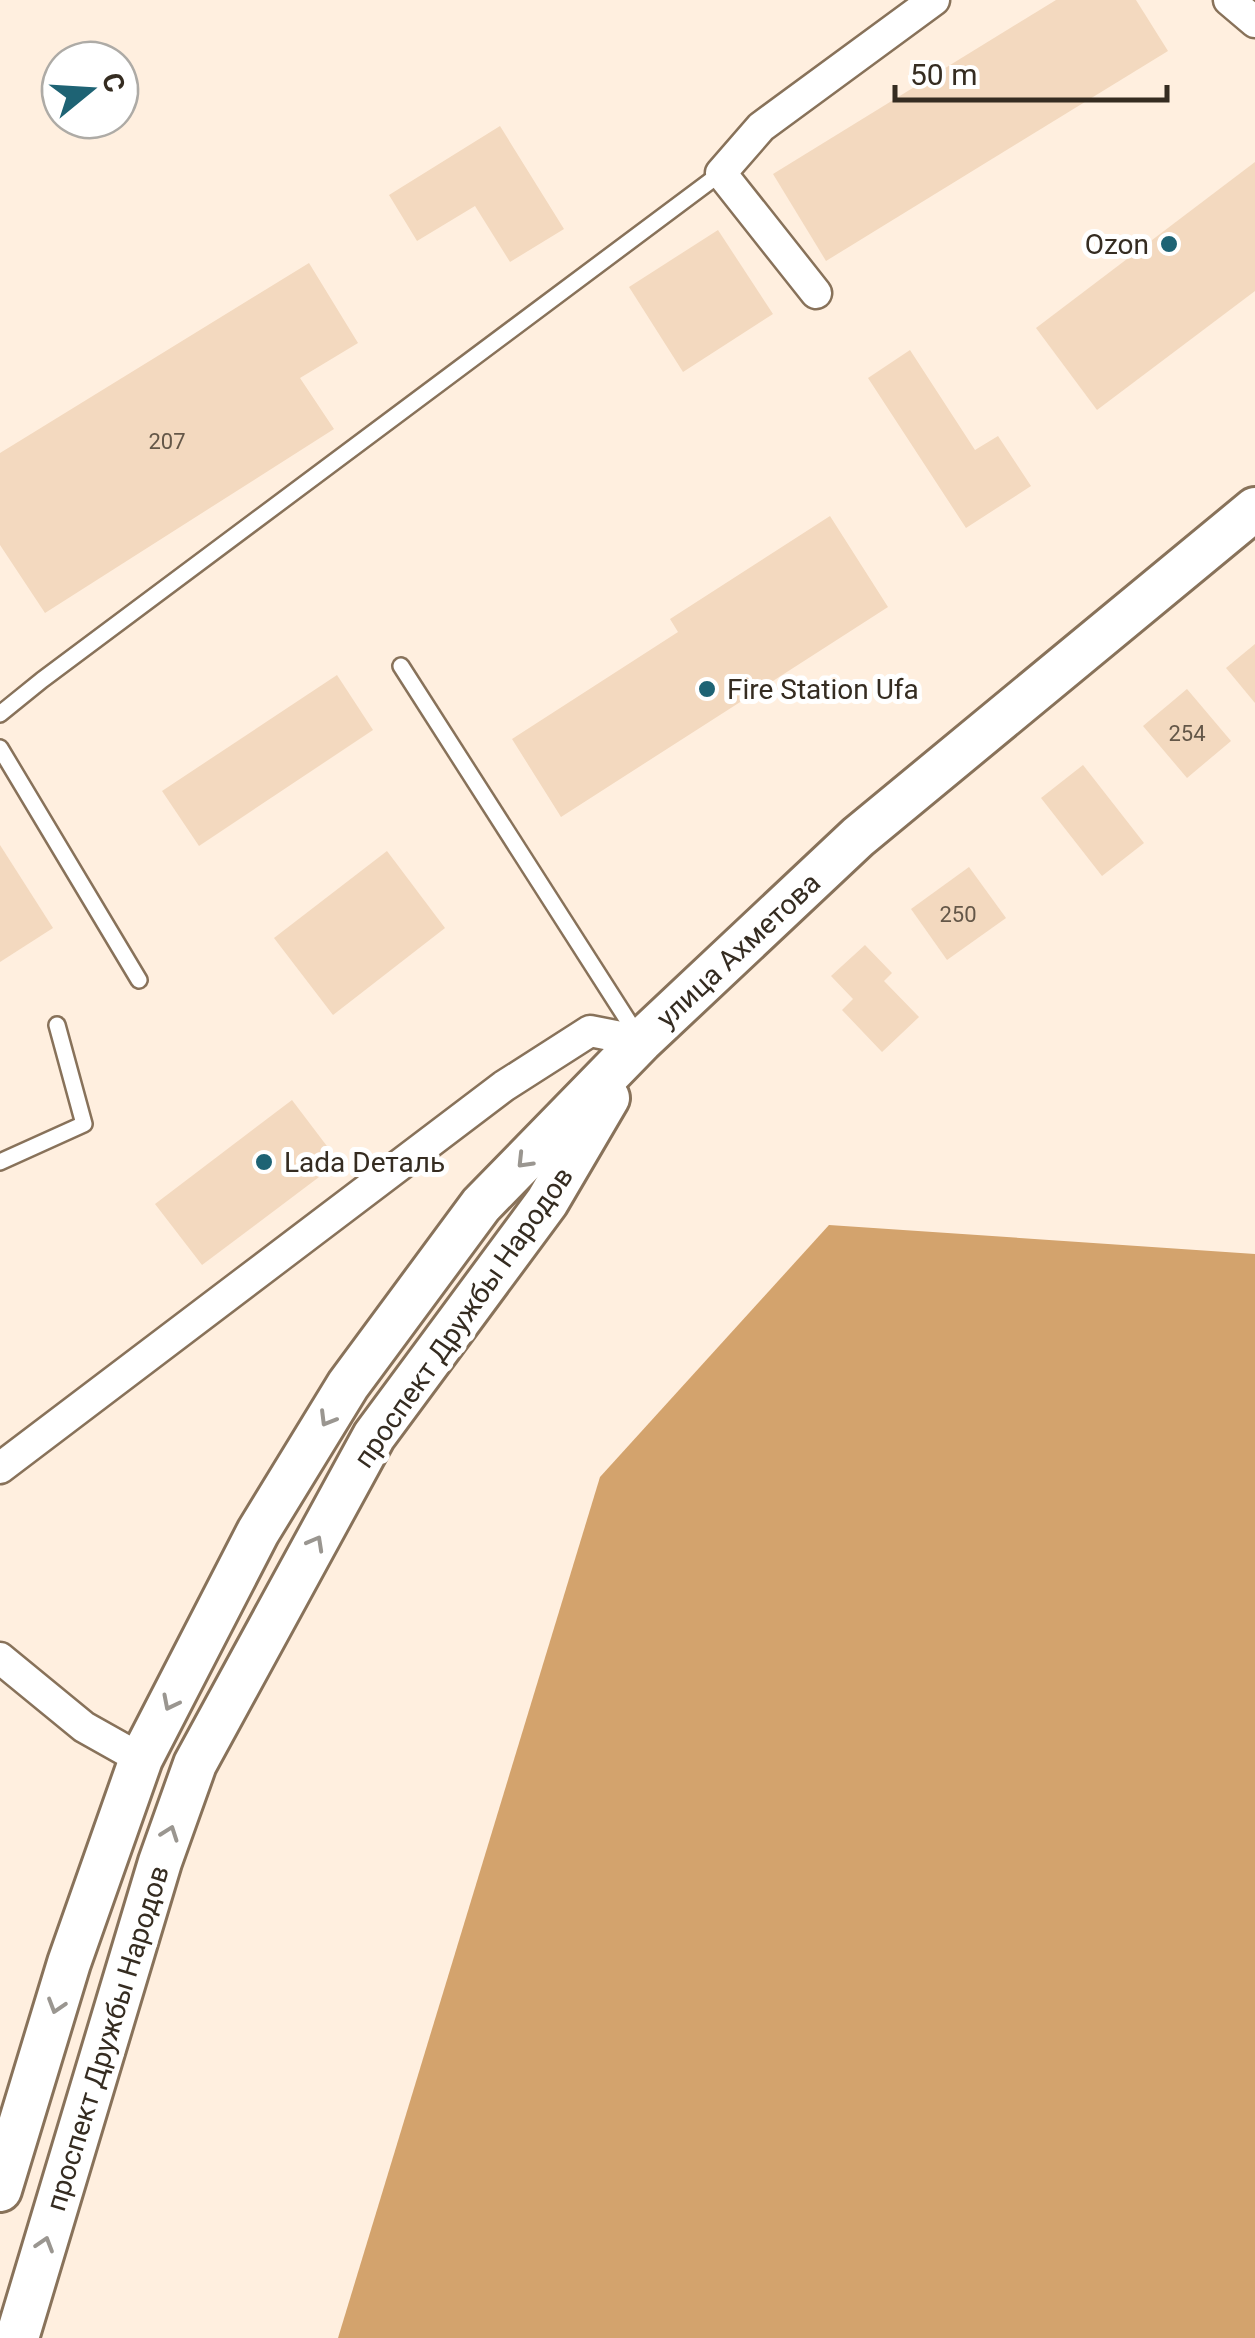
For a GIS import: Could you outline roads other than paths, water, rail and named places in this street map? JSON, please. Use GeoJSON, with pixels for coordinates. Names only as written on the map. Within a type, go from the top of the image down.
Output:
{"type":"FeatureCollection","features":[{"type":"Feature","properties":{"kind":"main road","name":"улица Ахметова"},"geometry":{"type":"LineString","coordinates":[[642,1041],[858,837],[1255,509]]}},
{"type":"Feature","properties":{"kind":"main road","name":"проспект Дружбы Народов"},"geometry":{"type":"LineString","coordinates":[[0,2190],[69,1963],[141,1758],[258,1532],[348,1385],[481,1205],[642,1041]]}},
{"type":"Feature","properties":{"kind":"main road","name":"проспект Дружбы Народов"},"geometry":{"type":"LineString","coordinates":[[17,2338],[160,1862],[196,1764],[374,1436],[547,1202],[642,1041]]}},
{"type":"Feature","properties":{"kind":"street"},"geometry":{"type":"LineString","coordinates":[[816,293],[721,173],[760,127],[934,0]]}},
{"type":"Feature","properties":{"kind":"street"},"geometry":{"type":"LineString","coordinates":[[1229,0],[1255,22]]}},
{"type":"Feature","properties":{"kind":"street","name":"улица Ахметова"},"geometry":{"type":"LineString","coordinates":[[0,1468],[504,1086],[590,1031],[642,1041]]}},
{"type":"Feature","properties":{"kind":"street"},"geometry":{"type":"LineString","coordinates":[[0,1658],[84,1727],[141,1758]]}},
{"type":"Feature","properties":{"kind":"lane"},"geometry":{"type":"LineString","coordinates":[[0,714],[721,173]]}},
{"type":"Feature","properties":{"kind":"lane"},"geometry":{"type":"LineString","coordinates":[[401,666],[642,1041]]}},
{"type":"Feature","properties":{"kind":"lane"},"geometry":{"type":"LineString","coordinates":[[0,748],[140,980]]}},
{"type":"Feature","properties":{"kind":"lane"},"geometry":{"type":"LineString","coordinates":[[0,1162],[84,1124],[56,1025]]}},
{"type":"Feature","properties":{"kind":"place","name":"Ozon"},"geometry":{"type":"Point","coordinates":[1169,244]}},
{"type":"Feature","properties":{"kind":"place","name":"Fire Station Ufa"},"geometry":{"type":"Point","coordinates":[707,689]}},
{"type":"Feature","properties":{"kind":"place","name":"Lada Dеталь"},"geometry":{"type":"Point","coordinates":[264,1162]}}]}
